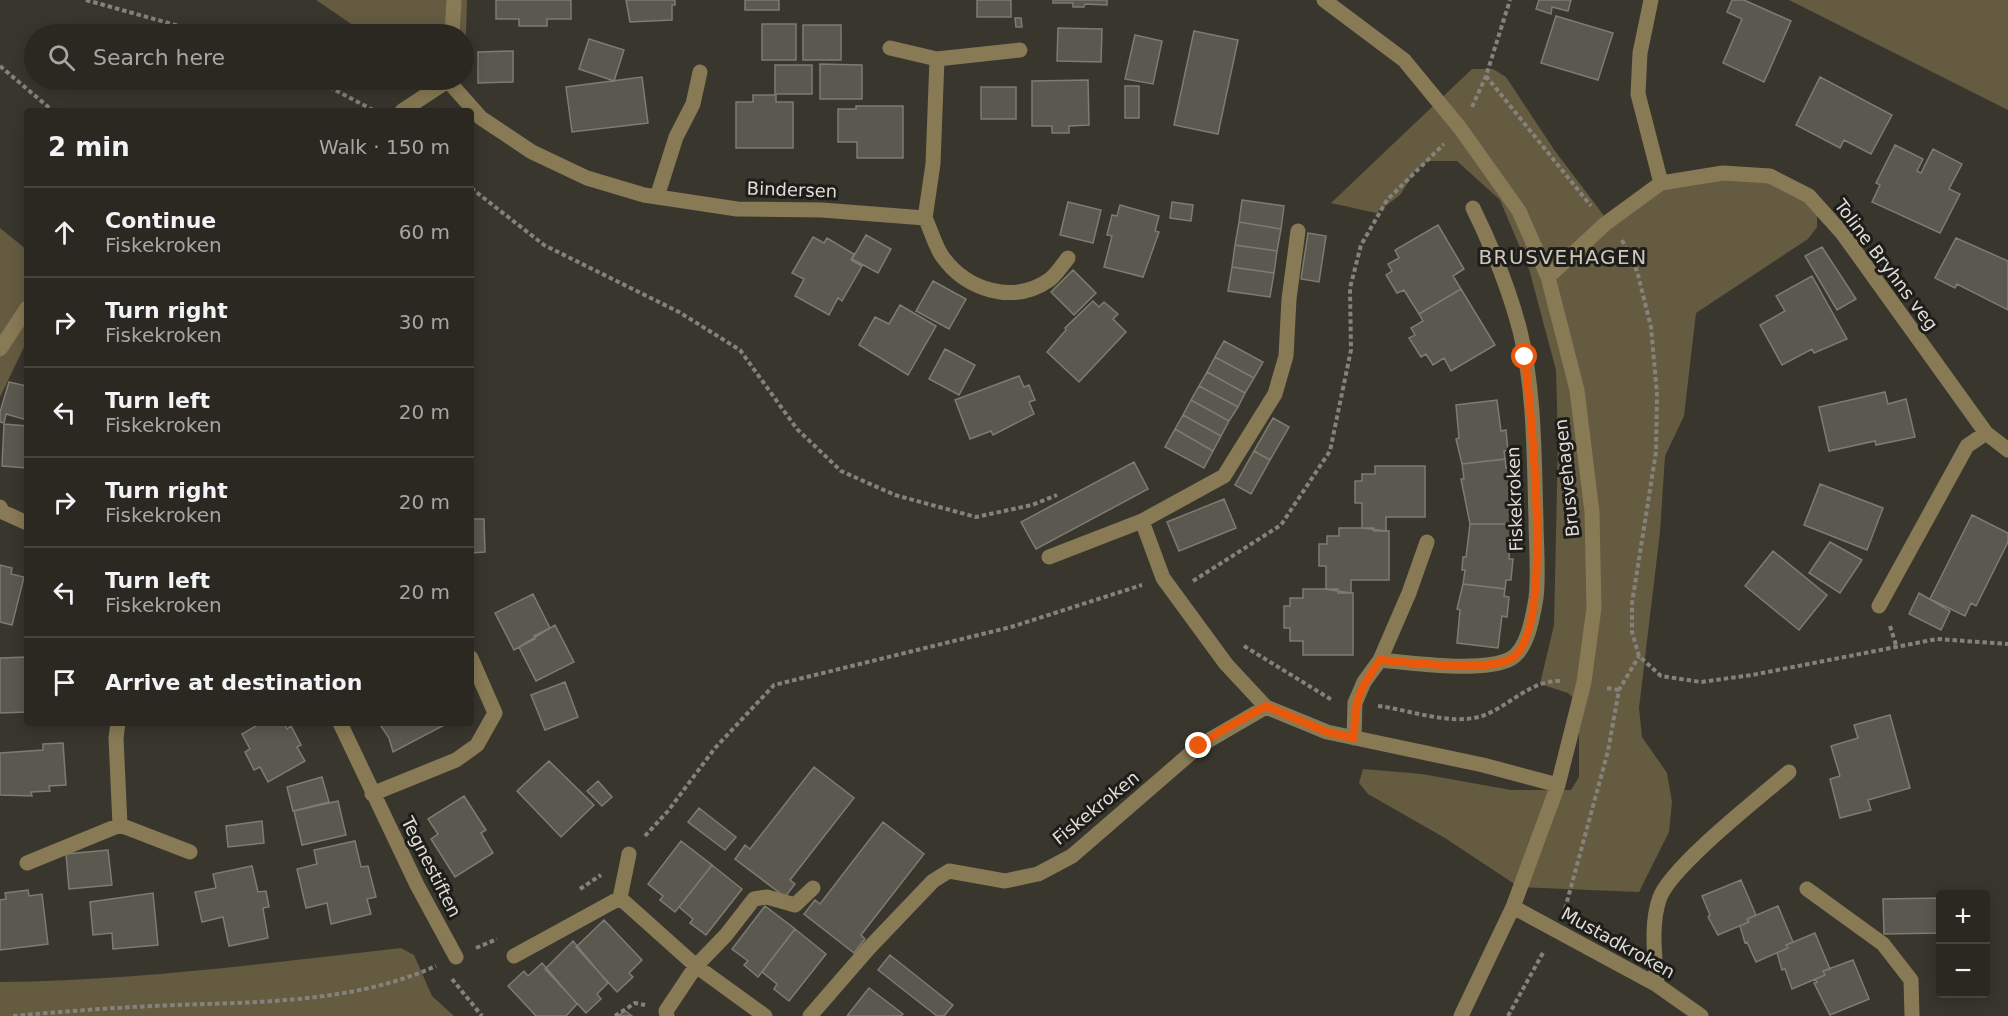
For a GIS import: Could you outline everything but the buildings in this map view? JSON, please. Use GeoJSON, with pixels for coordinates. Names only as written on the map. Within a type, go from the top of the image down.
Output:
{"type":"FeatureCollection","features":[{"type":"Feature","properties":{"kind":"street"},"geometry":{"type":"LineString","coordinates":[[453,24],[454,0]]}},
{"type":"Feature","properties":{"kind":"street","name":"Brusvehagen"},"geometry":{"type":"LineString","coordinates":[[1324,0],[1404,60],[1460,128],[1519,211],[1548,277],[1577,390],[1592,512],[1592,619],[1584,682],[1558,785],[1513,908],[1461,1016]]}},
{"type":"Feature","properties":{"kind":"street"},"geometry":{"type":"LineString","coordinates":[[1651,0],[1640,53],[1638,94],[1660,183]]}},
{"type":"Feature","properties":{"kind":"street"},"geometry":{"type":"LineString","coordinates":[[890,48],[937,59],[1020,50]]}},
{"type":"Feature","properties":{"kind":"street"},"geometry":{"type":"LineString","coordinates":[[937,59],[933,164],[925,218],[942,256],[970,283],[999,293],[1025,290],[1050,279],[1068,258]]}},
{"type":"Feature","properties":{"kind":"street"},"geometry":{"type":"LineString","coordinates":[[657,197],[676,137],[693,104],[700,72]]}},
{"type":"Feature","properties":{"kind":"street"},"geometry":{"type":"LineString","coordinates":[[407,108],[435,90]]}},
{"type":"Feature","properties":{"kind":"street","name":"Bindersen"},"geometry":{"type":"LineString","coordinates":[[457,90],[472,108]]}},
{"type":"Feature","properties":{"kind":"street","name":"Bindersen"},"geometry":{"type":"LineString","coordinates":[[474,110],[481,118],[532,152],[587,178],[657,197],[737,208],[822,210],[925,218]]}},
{"type":"Feature","properties":{"kind":"street","name":"Toline Bryhns veg"},"geometry":{"type":"LineString","coordinates":[[1548,277],[1605,224],[1660,183],[1723,173],[1770,176],[1809,196],[1843,234],[1986,433],[2008,450]]}},
{"type":"Feature","properties":{"kind":"street","name":"Fiskekroken"},"geometry":{"type":"LineString","coordinates":[[1380,660],[1472,665],[1511,659],[1520,649],[1527,635],[1536,596],[1534,471],[1525,357],[1519,329],[1494,253],[1473,208]]}},
{"type":"Feature","properties":{"kind":"street"},"geometry":{"type":"LineString","coordinates":[[1048,557],[1142,521],[1224,476],[1275,394],[1286,356],[1289,299],[1299,231]]}},
{"type":"Feature","properties":{"kind":"street"},"geometry":{"type":"LineString","coordinates":[[0,349],[24,313]]}},
{"type":"Feature","properties":{"kind":"street"},"geometry":{"type":"LineString","coordinates":[[1879,606],[1967,446],[1986,433]]}},
{"type":"Feature","properties":{"kind":"street"},"geometry":{"type":"LineString","coordinates":[[0,507],[3,512],[24,522]]}},
{"type":"Feature","properties":{"kind":"street"},"geometry":{"type":"LineString","coordinates":[[1142,521],[1163,578],[1220,656],[1266,706],[1327,732],[1483,765],[1558,785]]}},
{"type":"Feature","properties":{"kind":"street"},"geometry":{"type":"LineString","coordinates":[[1354,738],[1355,703],[1364,682],[1380,660],[1409,593],[1427,542]]}},
{"type":"Feature","properties":{"kind":"street"},"geometry":{"type":"LineString","coordinates":[[372,794],[456,760],[477,745],[495,713],[474,665]]}},
{"type":"Feature","properties":{"kind":"street","name":"Fiskekroken"},"geometry":{"type":"LineString","coordinates":[[810,1016],[869,948],[933,881],[949,872],[1005,881],[1038,874],[1072,856],[1199,746],[1266,706]]}},
{"type":"Feature","properties":{"kind":"street"},"geometry":{"type":"LineString","coordinates":[[118,726],[116,738],[120,825]]}},
{"type":"Feature","properties":{"kind":"street","name":"Tegnestiften"},"geometry":{"type":"LineString","coordinates":[[341,726],[372,794],[456,957]]}},
{"type":"Feature","properties":{"kind":"street"},"geometry":{"type":"LineString","coordinates":[[1657,985],[1654,936],[1660,897],[1683,865],[1789,771]]}},
{"type":"Feature","properties":{"kind":"street"},"geometry":{"type":"LineString","coordinates":[[27,863],[120,825],[190,852]]}},
{"type":"Feature","properties":{"kind":"street"},"geometry":{"type":"LineString","coordinates":[[514,956],[620,898],[629,854]]}},
{"type":"Feature","properties":{"kind":"street"},"geometry":{"type":"LineString","coordinates":[[667,1014],[696,966],[754,899],[767,897],[795,905],[813,888]]}},
{"type":"Feature","properties":{"kind":"street"},"geometry":{"type":"LineString","coordinates":[[1807,889],[1883,944],[1911,980],[1912,1016]]}},
{"type":"Feature","properties":{"kind":"street"},"geometry":{"type":"LineString","coordinates":[[620,898],[696,966],[765,1016]]}},
{"type":"Feature","properties":{"kind":"street","name":"Mustadkroken"},"geometry":{"type":"LineString","coordinates":[[1513,908],[1657,985],[1701,1016]]}},
{"type":"Feature","properties":{"kind":"path"},"geometry":{"type":"LineString","coordinates":[[86,0],[172,24]]}},
{"type":"Feature","properties":{"kind":"path"},"geometry":{"type":"LineString","coordinates":[[575,893],[629,854],[668,811],[715,748],[774,685],[1011,627],[1163,578],[1196,581],[1281,525],[1330,451],[1351,350],[1350,288],[1361,245],[1387,200],[1460,128],[1486,76],[1510,0]]}},
{"type":"Feature","properties":{"kind":"path"},"geometry":{"type":"LineString","coordinates":[[0,66],[24,86]]}},
{"type":"Feature","properties":{"kind":"path"},"geometry":{"type":"LineString","coordinates":[[1486,76],[1605,224],[1622,239],[1637,271],[1655,354],[1656,452],[1632,603],[1632,632],[1639,656],[1661,676],[1701,682],[1752,675],[1936,639],[2008,644]]}},
{"type":"Feature","properties":{"kind":"path"},"geometry":{"type":"LineString","coordinates":[[28,90],[49,108]]}},
{"type":"Feature","properties":{"kind":"path"},"geometry":{"type":"LineString","coordinates":[[335,90],[369,108]]}},
{"type":"Feature","properties":{"kind":"path"},"geometry":{"type":"LineString","coordinates":[[474,190],[544,245],[679,312],[741,350],[797,429],[841,471],[895,495],[976,517],[1032,505],[1057,495]]}},
{"type":"Feature","properties":{"kind":"path"},"geometry":{"type":"LineString","coordinates":[[1508,1016],[1555,931],[1564,910],[1608,751],[1619,690],[1639,656]]}},
{"type":"Feature","properties":{"kind":"path"},"geometry":{"type":"LineString","coordinates":[[13,1016],[125,1007],[238,1003],[360,991],[403,981],[503,936]]}},
{"type":"Feature","properties":{"kind":"path"},"geometry":{"type":"LineString","coordinates":[[441,964],[482,1016]]}},
{"type":"Feature","properties":{"kind":"path"},"geometry":{"type":"LineString","coordinates":[[615,1016],[635,1002],[667,1014]]}},
{"type":"Feature","properties":{"kind":"shaded area"},"geometry":{"type":"Polygon","coordinates":[[[316,0],[467,0],[466,24],[351,24],[316,0]]]}},
{"type":"Feature","properties":{"kind":"shaded area"},"geometry":{"type":"Polygon","coordinates":[[[1789,0],[2008,0],[2008,110],[1789,0]]]}},
{"type":"Feature","properties":{"kind":"shaded area"},"geometry":{"type":"Polygon","coordinates":[[[1472,69],[1493,69],[1506,77],[1555,151],[1608,221],[1644,193],[1728,168],[1799,190],[1817,212],[1817,227],[1808,239],[1696,313],[1684,416],[1665,456],[1660,532],[1639,708],[1642,737],[1667,773],[1672,802],[1669,832],[1639,892],[1519,887],[1445,838],[1368,794],[1359,783],[1363,769],[1422,774],[1511,790],[1571,790],[1579,777],[1579,703],[1568,693],[1540,684],[1554,625],[1558,443],[1556,370],[1529,269],[1500,200],[1457,161],[1428,161],[1416,170],[1400,195],[1376,213],[1331,203],[1472,69]]]}},
{"type":"Feature","properties":{"kind":"shaded area"},"geometry":{"type":"Polygon","coordinates":[[[0,228],[24,248],[24,347],[0,397],[0,228]]]}},
{"type":"Feature","properties":{"kind":"shaded area"},"geometry":{"type":"Polygon","coordinates":[[[401,948],[414,955],[432,996],[454,1016],[0,1016],[0,982],[151,975],[401,948]]]}},
{"type":"Feature","properties":{"kind":"district","name":"BRUSVEHAGEN"},"geometry":{"type":"Point","coordinates":[1563,257]}},
{"type":"Feature","properties":{"kind":"route"},"geometry":{"type":"LineString","coordinates":[[1199,746],[1266,706],[1327,732],[1354,738],[1355,703],[1364,682],[1380,660],[1472,665],[1511,659],[1520,649],[1531,620],[1536,596],[1537,572],[1534,471],[1525,357]]}}]}
